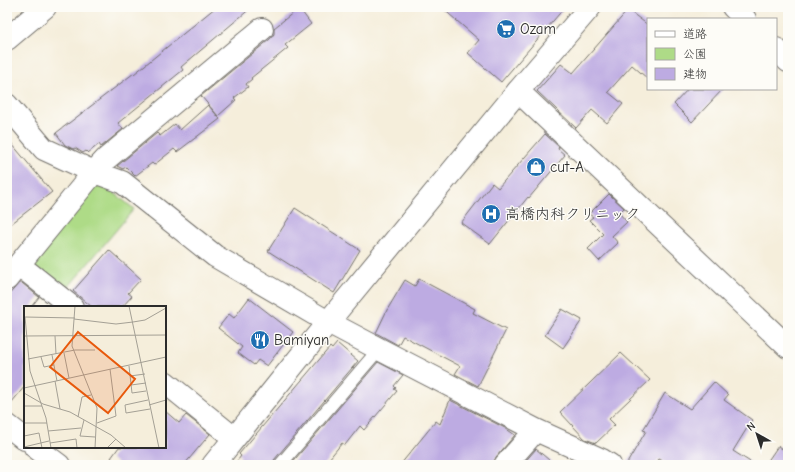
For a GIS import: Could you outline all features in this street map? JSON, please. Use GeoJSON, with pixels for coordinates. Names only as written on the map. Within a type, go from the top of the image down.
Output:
{"type":"FeatureCollection","features":[{"type":"Feature","properties":{"kind":"street"},"geometry":{"type":"LineString","coordinates":[[7,39],[45,7]]}},
{"type":"Feature","properties":{"kind":"street"},"geometry":{"type":"LineString","coordinates":[[213,465],[328,322],[518,91],[590,7]]}},
{"type":"Feature","properties":{"kind":"street"},"geometry":{"type":"LineString","coordinates":[[70,306],[13,272],[106,159],[262,29]]}},
{"type":"Feature","properties":{"kind":"street"},"geometry":{"type":"LineString","coordinates":[[777,50],[788,61]]}},
{"type":"Feature","properties":{"kind":"street"},"geometry":{"type":"LineString","coordinates":[[518,91],[788,347]]}},
{"type":"Feature","properties":{"kind":"street"},"geometry":{"type":"LineString","coordinates":[[7,105],[44,149],[94,172],[122,182],[215,256],[328,322],[378,349],[536,430],[610,465]]}},
{"type":"Feature","properties":{"kind":"street"},"geometry":{"type":"LineString","coordinates":[[166,383],[234,438]]}},
{"type":"Feature","properties":{"kind":"street"},"geometry":{"type":"LineString","coordinates":[[505,465],[536,430]]}},
{"type":"Feature","properties":{"kind":"street"},"geometry":{"type":"LineString","coordinates":[[36,448],[59,465]]}},
{"type":"Feature","properties":{"kind":"lane"},"geometry":{"type":"LineString","coordinates":[[280,465],[378,349]]}},
{"type":"Feature","properties":{"kind":"green space"},"geometry":{"type":"Polygon","coordinates":[[[101,186],[112,191],[134,209],[65,291],[34,268],[33,259],[95,187],[101,186]]]}},
{"type":"Feature","properties":{"kind":"building"},"geometry":{"type":"Polygon","coordinates":[[[216,7],[252,7],[181,67],[183,70],[118,123],[123,129],[101,147],[99,144],[88,153],[86,151],[83,153],[75,148],[73,149],[65,145],[56,133],[134,74],[216,7]]]}},
{"type":"Feature","properties":{"kind":"building","name":"Ozam"},"geometry":{"type":"Polygon","coordinates":[[[441,7],[565,7],[501,82],[468,53],[479,40],[441,7]]]}},
{"type":"Feature","properties":{"kind":"building"},"geometry":{"type":"Polygon","coordinates":[[[299,8],[311,24],[285,45],[288,48],[251,78],[252,79],[246,84],[248,87],[234,98],[236,100],[218,116],[201,96],[270,39],[274,34],[274,28],[299,8]]]}},
{"type":"Feature","properties":{"kind":"building"},"geometry":{"type":"Polygon","coordinates":[[[628,10],[647,24],[647,78],[632,65],[608,92],[623,104],[607,123],[592,110],[576,128],[537,91],[561,64],[573,73],[628,10]]]}},
{"type":"Feature","properties":{"kind":"building"},"geometry":{"type":"Polygon","coordinates":[[[687,90],[722,90],[692,122],[674,104],[687,90]]]}},
{"type":"Feature","properties":{"kind":"building"},"geometry":{"type":"Polygon","coordinates":[[[208,105],[220,119],[177,152],[174,149],[154,165],[152,163],[135,176],[126,167],[123,169],[117,166],[157,133],[160,136],[175,124],[180,130],[208,105]]]}},
{"type":"Feature","properties":{"kind":"building"},"geometry":{"type":"Polygon","coordinates":[[[545,134],[565,155],[529,198],[528,197],[490,244],[461,223],[492,183],[498,188],[545,134]]]}},
{"type":"Feature","properties":{"kind":"building"},"geometry":{"type":"Polygon","coordinates":[[[7,138],[52,192],[7,227],[7,138]]]}},
{"type":"Feature","properties":{"kind":"building"},"geometry":{"type":"Polygon","coordinates":[[[609,194],[624,208],[619,213],[627,222],[612,236],[618,243],[599,261],[588,249],[603,234],[589,220],[593,217],[589,214],[609,194]]]}},
{"type":"Feature","properties":{"kind":"building"},"geometry":{"type":"Polygon","coordinates":[[[295,208],[360,250],[334,293],[268,251],[295,208]]]}},
{"type":"Feature","properties":{"kind":"building"},"geometry":{"type":"Polygon","coordinates":[[[109,250],[141,279],[128,293],[132,296],[123,306],[91,306],[73,291],[109,250]]]}},
{"type":"Feature","properties":{"kind":"building"},"geometry":{"type":"Polygon","coordinates":[[[419,279],[475,309],[473,313],[506,330],[478,386],[455,374],[460,366],[403,336],[398,345],[376,333],[387,310],[405,280],[415,286],[419,279]]]}},
{"type":"Feature","properties":{"kind":"building"},"geometry":{"type":"Polygon","coordinates":[[[19,283],[22,283],[39,297],[32,306],[24,306],[24,387],[7,408],[7,297],[19,283]]]}},
{"type":"Feature","properties":{"kind":"building","name":"Bamiyan"},"geometry":{"type":"Polygon","coordinates":[[[249,298],[293,332],[267,366],[258,360],[254,365],[238,353],[242,347],[218,328],[229,314],[234,318],[249,298]]]}},
{"type":"Feature","properties":{"kind":"building"},"geometry":{"type":"Polygon","coordinates":[[[562,309],[582,320],[563,348],[545,335],[562,309]]]}},
{"type":"Feature","properties":{"kind":"building"},"geometry":{"type":"Polygon","coordinates":[[[337,343],[358,361],[274,460],[273,465],[234,465],[241,456],[239,454],[330,347],[332,349],[337,343]]]}},
{"type":"Feature","properties":{"kind":"building"},"geometry":{"type":"Polygon","coordinates":[[[621,353],[650,380],[609,419],[615,425],[596,443],[585,439],[560,412],[621,353]]]}},
{"type":"Feature","properties":{"kind":"building"},"geometry":{"type":"Polygon","coordinates":[[[378,362],[403,375],[394,386],[396,388],[394,389],[397,391],[364,430],[360,426],[345,445],[342,443],[324,465],[290,465],[378,362]]]}},
{"type":"Feature","properties":{"kind":"building"},"geometry":{"type":"Polygon","coordinates":[[[714,382],[728,395],[724,400],[752,420],[733,451],[755,465],[670,465],[659,459],[655,465],[626,465],[646,431],[643,430],[665,393],[690,409],[714,382]]]}},
{"type":"Feature","properties":{"kind":"building"},"geometry":{"type":"Polygon","coordinates":[[[450,400],[505,428],[515,435],[496,457],[493,465],[400,465],[436,421],[440,424],[450,400]]]}},
{"type":"Feature","properties":{"kind":"building"},"geometry":{"type":"Polygon","coordinates":[[[166,412],[179,423],[186,415],[210,434],[184,465],[119,465],[111,458],[118,448],[166,448],[166,412]]]}},
{"type":"Feature","properties":{"kind":"building"},"geometry":{"type":"Polygon","coordinates":[[[778,446],[788,453],[788,465],[765,465],[778,446]]]}},
{"type":"Feature","properties":{"kind":"building"},"geometry":{"type":"Polygon","coordinates":[[[536,449],[555,465],[522,465],[536,449]]]}},
{"type":"Feature","properties":{"kind":"place","name":"Ozam"},"geometry":{"type":"Point","coordinates":[506,29]}},
{"type":"Feature","properties":{"kind":"place","name":"cut-A"},"geometry":{"type":"Point","coordinates":[536,167]}},
{"type":"Feature","properties":{"kind":"place","name":"高橋内科クリニック"},"geometry":{"type":"Point","coordinates":[491,214]}},
{"type":"Feature","properties":{"kind":"place","name":"Bamiyan"},"geometry":{"type":"Point","coordinates":[260,340]}}]}
